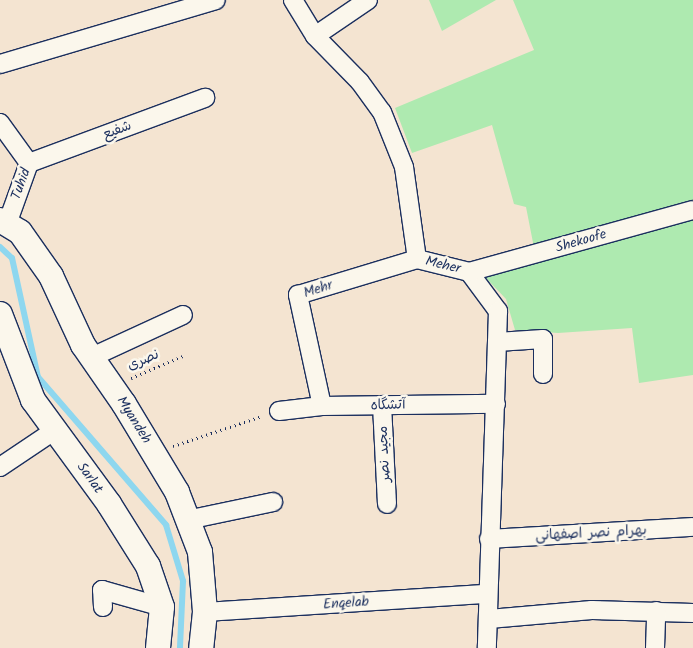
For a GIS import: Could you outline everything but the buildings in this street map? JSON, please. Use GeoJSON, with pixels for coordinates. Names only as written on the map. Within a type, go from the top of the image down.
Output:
{"type":"FeatureCollection","features":[{"type":"Feature","properties":{"kind":"street"},"geometry":{"type":"LineString","coordinates":[[0,64],[216,0]]}},
{"type":"Feature","properties":{"kind":"street","name":"Meher"},"geometry":{"type":"LineString","coordinates":[[293,0],[315,36],[360,82],[382,112],[404,167],[417,259],[470,272],[498,311],[496,404],[487,594],[487,648]]}},
{"type":"Feature","properties":{"kind":"street"},"geometry":{"type":"LineString","coordinates":[[315,36],[368,0]]}},
{"type":"Feature","properties":{"kind":"street","name":"شفیع"},"geometry":{"type":"LineString","coordinates":[[30,163],[205,98]]}},
{"type":"Feature","properties":{"kind":"street","name":"Tuhid"},"geometry":{"type":"LineString","coordinates":[[0,123],[30,163],[3,222]]}},
{"type":"Feature","properties":{"kind":"street","name":"Shekoofe"},"geometry":{"type":"LineString","coordinates":[[470,272],[693,210]]}},
{"type":"Feature","properties":{"kind":"street","name":"Myandeh"},"geometry":{"type":"LineString","coordinates":[[3,222],[20,232],[51,276],[83,345],[112,386],[176,492],[200,552],[205,612],[201,648]]}},
{"type":"Feature","properties":{"kind":"street","name":"Mehr"},"geometry":{"type":"LineString","coordinates":[[322,406],[298,295],[417,259]]}},
{"type":"Feature","properties":{"kind":"street","name":"Sarlat"},"geometry":{"type":"LineString","coordinates":[[0,314],[33,400],[109,504],[148,566],[162,607],[158,648]]}},
{"type":"Feature","properties":{"kind":"street"},"geometry":{"type":"LineString","coordinates":[[92,357],[183,315]]}},
{"type":"Feature","properties":{"kind":"street"},"geometry":{"type":"LineString","coordinates":[[497,342],[544,340],[543,374]]}},
{"type":"Feature","properties":{"kind":"street","name":"آتشگاه"},"geometry":{"type":"LineString","coordinates":[[279,410],[322,406],[496,404]]}},
{"type":"Feature","properties":{"kind":"street","name":"مجید نصر"},"geometry":{"type":"LineString","coordinates":[[382,405],[387,504]]}},
{"type":"Feature","properties":{"kind":"street"},"geometry":{"type":"LineString","coordinates":[[0,467],[55,430]]}},
{"type":"Feature","properties":{"kind":"street"},"geometry":{"type":"LineString","coordinates":[[187,520],[273,502]]}},
{"type":"Feature","properties":{"kind":"street","name":"بهرام نصر اصفهانی"},"geometry":{"type":"LineString","coordinates":[[489,539],[693,527]]}},
{"type":"Feature","properties":{"kind":"street"},"geometry":{"type":"LineString","coordinates":[[103,607],[102,590],[162,607]]}},
{"type":"Feature","properties":{"kind":"street","name":"Enqelab"},"geometry":{"type":"LineString","coordinates":[[205,612],[487,594]]}},
{"type":"Feature","properties":{"kind":"street"},"geometry":{"type":"LineString","coordinates":[[488,620],[592,610],[693,613]]}},
{"type":"Feature","properties":{"kind":"street"},"geometry":{"type":"LineString","coordinates":[[655,648],[656,611]]}},
{"type":"Feature","properties":{"kind":"path","name":"نصری"},"geometry":{"type":"LineString","coordinates":[[112,386],[183,356]]}},
{"type":"Feature","properties":{"kind":"path"},"geometry":{"type":"LineString","coordinates":[[153,452],[279,410]]}},
{"type":"Feature","properties":{"kind":"green space"},"geometry":{"type":"Polygon","coordinates":[[[429,0],[496,0],[442,31],[429,0]]]}},
{"type":"Feature","properties":{"kind":"green space"},"geometry":{"type":"Polygon","coordinates":[[[513,0],[693,0],[693,375],[639,383],[632,328],[558,333],[515,330],[506,299],[485,277],[537,263],[526,207],[514,204],[492,125],[412,153],[395,108],[534,50],[513,0]]]}},
{"type":"Feature","properties":{"kind":"waterway"},"geometry":{"type":"LineString","coordinates":[[0,247],[12,258],[38,377],[166,525],[183,581],[180,648]]}}]}
